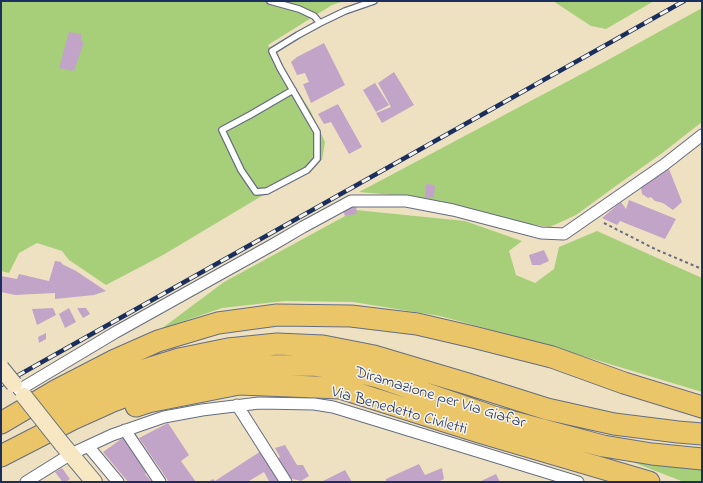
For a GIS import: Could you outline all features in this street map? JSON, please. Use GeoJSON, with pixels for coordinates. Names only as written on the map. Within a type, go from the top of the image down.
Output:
{"type":"FeatureCollection","features":[{"type":"Feature","properties":{"kind":"highway"},"geometry":{"type":"LineString","coordinates":[[1,424],[57,390],[115,360],[158,341],[218,323],[277,315],[351,316],[417,324],[552,357],[624,383],[702,407]]}},
{"type":"Feature","properties":{"kind":"highway","name":"Diramazione per Via Giafar"},"geometry":{"type":"LineString","coordinates":[[1,436],[67,401],[128,375],[179,359],[207,353],[228,349],[277,344],[323,346],[374,356],[547,409],[614,424],[702,434]]}},
{"type":"Feature","properties":{"kind":"highway","name":"Diramazione per Via Giafar"},"geometry":{"type":"LineString","coordinates":[[1,456],[73,419],[113,401],[148,388],[185,377],[230,368],[313,365],[346,369],[378,377],[494,417],[604,446],[652,454],[702,459]]}},
{"type":"Feature","properties":{"kind":"highway"},"geometry":{"type":"LineString","coordinates":[[1,467],[109,415],[148,402],[239,384],[340,388],[479,432],[649,482]]}},
{"type":"Feature","properties":{"kind":"main road"},"geometry":{"type":"LineString","coordinates":[[1,368],[94,482]]}},
{"type":"Feature","properties":{"kind":"street"},"geometry":{"type":"LineString","coordinates":[[19,390],[123,329],[351,201],[406,201],[453,210],[541,233],[564,234],[665,164],[702,135]]}},
{"type":"Feature","properties":{"kind":"street","name":"Via Benedetto Civiletti"},"geometry":{"type":"LineString","coordinates":[[26,482],[66,449],[88,446],[125,430],[164,417],[202,410],[259,403],[314,404],[333,407],[578,482]]}},
{"type":"Feature","properties":{"kind":"street"},"geometry":{"type":"LineString","coordinates":[[238,405],[286,482]]}},
{"type":"Feature","properties":{"kind":"street"},"geometry":{"type":"LineString","coordinates":[[125,430],[160,482]]}},
{"type":"Feature","properties":{"kind":"street"},"geometry":{"type":"LineString","coordinates":[[88,446],[118,482]]}},
{"type":"Feature","properties":{"kind":"lane"},"geometry":{"type":"LineString","coordinates":[[270,1],[299,9],[314,16],[320,23]]}},
{"type":"Feature","properties":{"kind":"lane"},"geometry":{"type":"LineString","coordinates":[[293,90],[222,130],[241,170],[256,192],[267,191],[307,170],[317,159],[317,132],[293,90],[280,68],[272,51],[320,23],[345,11],[374,1]]}},
{"type":"Feature","properties":{"kind":"path"},"geometry":{"type":"LineString","coordinates":[[604,223],[657,250],[702,269]]}},
{"type":"Feature","properties":{"kind":"green space"},"geometry":{"type":"Polygon","coordinates":[[[1,1],[344,1],[332,5],[268,45],[310,110],[325,142],[322,160],[163,255],[106,285],[69,260],[62,251],[37,243],[19,253],[9,273],[1,271],[1,1]]]}},
{"type":"Feature","properties":{"kind":"green space"},"geometry":{"type":"Polygon","coordinates":[[[553,1],[654,1],[606,29],[591,26],[553,1]]]}},
{"type":"Feature","properties":{"kind":"green space"},"geometry":{"type":"Polygon","coordinates":[[[702,8],[702,122],[661,154],[576,215],[550,227],[517,222],[454,204],[416,197],[359,192],[606,61],[702,8]]]}},
{"type":"Feature","properties":{"kind":"green space"},"geometry":{"type":"Polygon","coordinates":[[[356,210],[465,221],[522,241],[509,251],[516,275],[535,283],[554,269],[559,247],[597,231],[702,278],[702,392],[540,343],[440,316],[353,302],[285,301],[222,308],[161,329],[224,282],[356,210]]]}},
{"type":"Feature","properties":{"kind":"green space"},"geometry":{"type":"Polygon","coordinates":[[[630,461],[702,469],[702,482],[684,482],[630,461]]]}},
{"type":"Feature","properties":{"kind":"building"},"geometry":{"type":"Polygon","coordinates":[[[69,32],[81,34],[81,40],[84,42],[74,71],[59,68],[69,32]]]}},
{"type":"Feature","properties":{"kind":"building"},"geometry":{"type":"Polygon","coordinates":[[[324,43],[345,85],[311,103],[303,84],[309,82],[305,73],[297,75],[291,62],[297,57],[324,43]]]}},
{"type":"Feature","properties":{"kind":"building"},"geometry":{"type":"Polygon","coordinates":[[[394,72],[414,105],[382,123],[376,113],[391,107],[378,83],[394,72]]]}},
{"type":"Feature","properties":{"kind":"building"},"geometry":{"type":"Polygon","coordinates":[[[375,83],[389,105],[376,112],[363,90],[375,83]]]}},
{"type":"Feature","properties":{"kind":"building"},"geometry":{"type":"Polygon","coordinates":[[[338,104],[362,147],[349,154],[331,122],[324,124],[318,114],[338,104]]]}},
{"type":"Feature","properties":{"kind":"building"},"geometry":{"type":"Polygon","coordinates":[[[669,169],[682,202],[673,210],[663,203],[655,201],[651,197],[648,198],[642,194],[641,187],[669,169]]]}},
{"type":"Feature","properties":{"kind":"building"},"geometry":{"type":"Polygon","coordinates":[[[426,184],[435,185],[434,198],[425,198],[426,184]]]}},
{"type":"Feature","properties":{"kind":"building"},"geometry":{"type":"Polygon","coordinates":[[[629,200],[676,219],[665,239],[620,221],[617,225],[602,218],[621,202],[626,209],[629,200]]]}},
{"type":"Feature","properties":{"kind":"building"},"geometry":{"type":"Polygon","coordinates":[[[356,206],[357,214],[345,216],[342,209],[356,206]]]}},
{"type":"Feature","properties":{"kind":"building"},"geometry":{"type":"Polygon","coordinates":[[[544,250],[549,261],[540,265],[532,265],[529,255],[544,250]]]}},
{"type":"Feature","properties":{"kind":"building"},"geometry":{"type":"Polygon","coordinates":[[[55,261],[61,262],[106,291],[94,295],[55,299],[55,293],[15,295],[1,292],[1,276],[17,279],[19,274],[49,281],[55,261]]]}},
{"type":"Feature","properties":{"kind":"building"},"geometry":{"type":"Polygon","coordinates":[[[53,308],[56,315],[37,325],[32,309],[53,308]]]}},
{"type":"Feature","properties":{"kind":"building"},"geometry":{"type":"Polygon","coordinates":[[[69,308],[76,322],[65,328],[59,314],[69,308]]]}},
{"type":"Feature","properties":{"kind":"building"},"geometry":{"type":"Polygon","coordinates":[[[77,308],[86,308],[90,314],[83,318],[77,308]]]}},
{"type":"Feature","properties":{"kind":"building"},"geometry":{"type":"Polygon","coordinates":[[[46,333],[46,339],[39,343],[38,337],[46,333]]]}},
{"type":"Feature","properties":{"kind":"building"},"geometry":{"type":"Polygon","coordinates":[[[168,423],[189,455],[181,461],[196,482],[169,482],[139,438],[168,423]]]}},
{"type":"Feature","properties":{"kind":"building"},"geometry":{"type":"Polygon","coordinates":[[[124,437],[148,471],[145,474],[152,482],[128,482],[103,452],[124,437]]]}},
{"type":"Feature","properties":{"kind":"building"},"geometry":{"type":"Polygon","coordinates":[[[285,445],[297,465],[303,465],[309,476],[301,481],[289,478],[277,459],[280,457],[275,448],[285,445]]]}},
{"type":"Feature","properties":{"kind":"building"},"geometry":{"type":"Polygon","coordinates":[[[261,451],[276,476],[278,475],[282,482],[267,482],[269,481],[264,472],[249,481],[250,482],[208,482],[213,479],[215,481],[261,451]]]}},
{"type":"Feature","properties":{"kind":"building"},"geometry":{"type":"Polygon","coordinates":[[[419,464],[425,475],[442,468],[444,479],[438,482],[386,482],[386,479],[419,464]]]}},
{"type":"Feature","properties":{"kind":"building"},"geometry":{"type":"Polygon","coordinates":[[[62,468],[70,479],[67,482],[61,482],[62,481],[55,472],[62,468]]]}},
{"type":"Feature","properties":{"kind":"building"},"geometry":{"type":"Polygon","coordinates":[[[345,470],[352,482],[321,482],[345,470]]]}},
{"type":"Feature","properties":{"kind":"building"},"geometry":{"type":"Polygon","coordinates":[[[496,474],[500,482],[479,482],[496,474]]]}},
{"type":"Feature","properties":{"kind":"railway"},"geometry":{"type":"LineString","coordinates":[[1,385],[684,1]]}}]}
